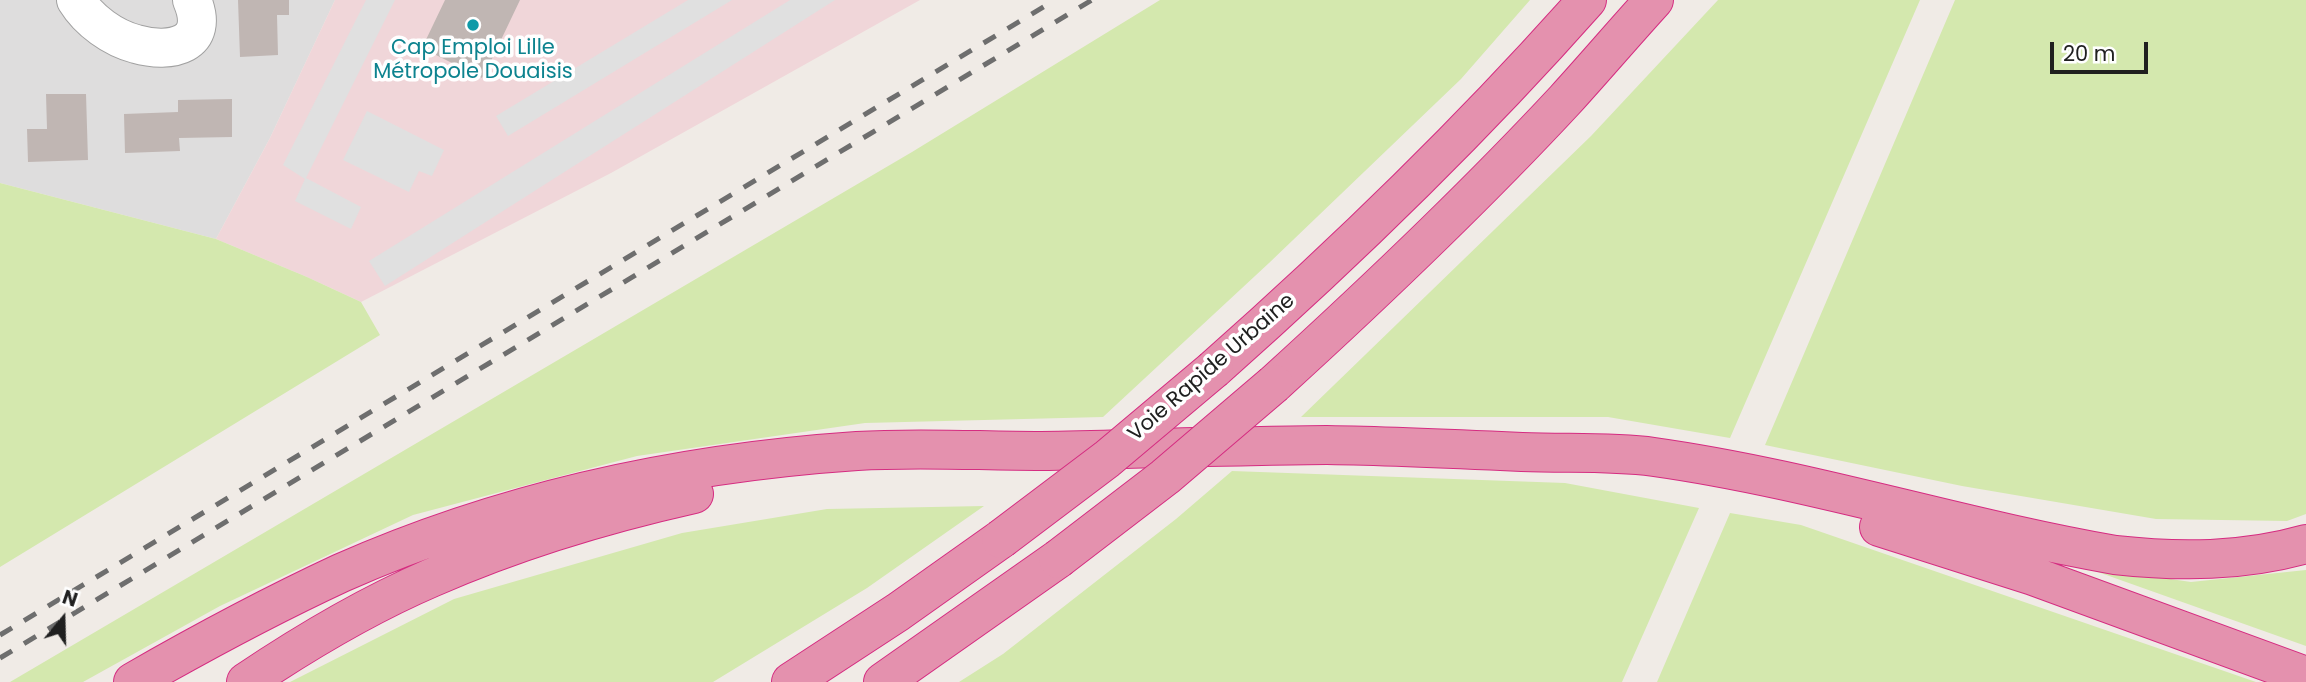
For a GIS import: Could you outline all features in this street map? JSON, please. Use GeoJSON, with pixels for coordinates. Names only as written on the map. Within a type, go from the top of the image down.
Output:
{"type":"FeatureCollection","features":[{"type":"Feature","properties":{"kind":"highway","name":"Voie Rapide Urbaine"},"geometry":{"type":"LineString","coordinates":[[791,682],[1002,539],[1107,459],[1214,369],[1305,288],[1438,158],[1587,0]]}},
{"type":"Feature","properties":{"kind":"highway"},"geometry":{"type":"LineString","coordinates":[[883,682],[1058,559],[1165,477],[1274,384],[1364,302],[1471,197],[1564,101],[1654,0]]}},
{"type":"Feature","properties":{"kind":"highway"},"geometry":{"type":"LineString","coordinates":[[133,682],[191,648],[296,595],[381,557],[456,528],[596,488],[700,468],[859,451],[1329,446],[1611,453],[1733,470],[2115,555],[2205,561],[2265,554],[2306,544]]}},
{"type":"Feature","properties":{"kind":"highway"},"geometry":{"type":"LineString","coordinates":[[246,682],[349,619],[429,579],[550,534],[636,508],[717,489],[801,475],[1043,451]]}},
{"type":"Feature","properties":{"kind":"highway"},"geometry":{"type":"LineString","coordinates":[[1526,452],[1696,482],[1920,538],[2033,576],[2306,676]]}},
{"type":"Feature","properties":{"kind":"street"},"geometry":{"type":"LineString","coordinates":[[76,0],[89,17],[113,34],[135,44],[173,48],[185,44],[193,35],[197,12],[192,0]]}},
{"type":"Feature","properties":{"kind":"shaded area"},"geometry":{"type":"Polygon","coordinates":[[[0,0],[335,0],[270,138],[216,239],[0,183],[0,0]]]}},
{"type":"Feature","properties":{"kind":"shaded area"},"geometry":{"type":"Polygon","coordinates":[[[335,0],[920,0],[611,173],[361,302],[216,239],[270,138],[335,0]]]}},
{"type":"Feature","properties":{"kind":"shaded area"},"geometry":{"type":"Polygon","coordinates":[[[366,0],[395,0],[306,178],[361,207],[351,229],[295,201],[305,179],[283,165],[366,0]]]}},
{"type":"Feature","properties":{"kind":"shaded area"},"geometry":{"type":"Polygon","coordinates":[[[688,0],[732,0],[508,136],[496,116],[688,0]]]}},
{"type":"Feature","properties":{"kind":"shaded area"},"geometry":{"type":"Polygon","coordinates":[[[790,0],[835,0],[385,286],[369,261],[790,0]]]}},
{"type":"Feature","properties":{"kind":"shaded area"},"geometry":{"type":"Polygon","coordinates":[[[367,111],[444,150],[432,176],[419,171],[409,192],[343,160],[367,111]]]}},
{"type":"Feature","properties":{"kind":"green space"},"geometry":{"type":"Polygon","coordinates":[[[1160,0],[1530,0],[1461,79],[1103,417],[865,423],[637,456],[413,515],[220,606],[83,682],[10,682],[912,152],[1160,0]]]}},
{"type":"Feature","properties":{"kind":"green space"},"geometry":{"type":"Polygon","coordinates":[[[1718,0],[1920,0],[1730,438],[1608,417],[1301,417],[1591,136],[1718,0]]]}},
{"type":"Feature","properties":{"kind":"green space"},"geometry":{"type":"Polygon","coordinates":[[[1955,0],[2306,0],[2306,514],[2287,521],[2156,519],[1962,486],[1765,445],[1955,0]]]}},
{"type":"Feature","properties":{"kind":"green space"},"geometry":{"type":"Polygon","coordinates":[[[0,183],[216,239],[361,302],[380,335],[0,567],[0,183]]]}},
{"type":"Feature","properties":{"kind":"green space"},"geometry":{"type":"Polygon","coordinates":[[[1232,471],[1565,483],[1699,508],[1622,682],[959,682],[1003,654],[1176,519],[1232,471]]]}},
{"type":"Feature","properties":{"kind":"green space"},"geometry":{"type":"Polygon","coordinates":[[[984,506],[867,588],[713,682],[290,682],[454,599],[682,533],[827,509],[984,506]]]}},
{"type":"Feature","properties":{"kind":"green space"},"geometry":{"type":"Polygon","coordinates":[[[1730,513],[1801,525],[2256,682],[1657,682],[1730,513]]]}},
{"type":"Feature","properties":{"kind":"green space"},"geometry":{"type":"Polygon","coordinates":[[[2081,566],[2191,582],[2306,570],[2306,646],[2081,566]]]}},
{"type":"Feature","properties":{"kind":"building"},"geometry":{"type":"Polygon","coordinates":[[[238,0],[289,0],[289,15],[277,15],[278,55],[240,57],[238,0]]]}},
{"type":"Feature","properties":{"kind":"building","name":"Cap Emploi Lille Métropole Douaisis"},"geometry":{"type":"Polygon","coordinates":[[[445,0],[520,0],[490,63],[493,65],[490,72],[486,70],[482,78],[422,48],[445,0]]]}},
{"type":"Feature","properties":{"kind":"building"},"geometry":{"type":"Polygon","coordinates":[[[46,94],[86,94],[88,160],[28,162],[27,129],[47,129],[46,94]]]}},
{"type":"Feature","properties":{"kind":"building"},"geometry":{"type":"Polygon","coordinates":[[[232,99],[232,137],[179,138],[180,151],[125,153],[124,114],[178,112],[178,100],[232,99]]]}},
{"type":"Feature","properties":{"kind":"railway"},"geometry":{"type":"LineString","coordinates":[[0,635],[1055,0]]}},
{"type":"Feature","properties":{"kind":"railway"},"geometry":{"type":"LineString","coordinates":[[0,658],[1092,0]]}},
{"type":"Feature","properties":{"kind":"place","name":"Cap Emploi Lille Métropole Douaisis"},"geometry":{"type":"Point","coordinates":[473,25]}}]}
